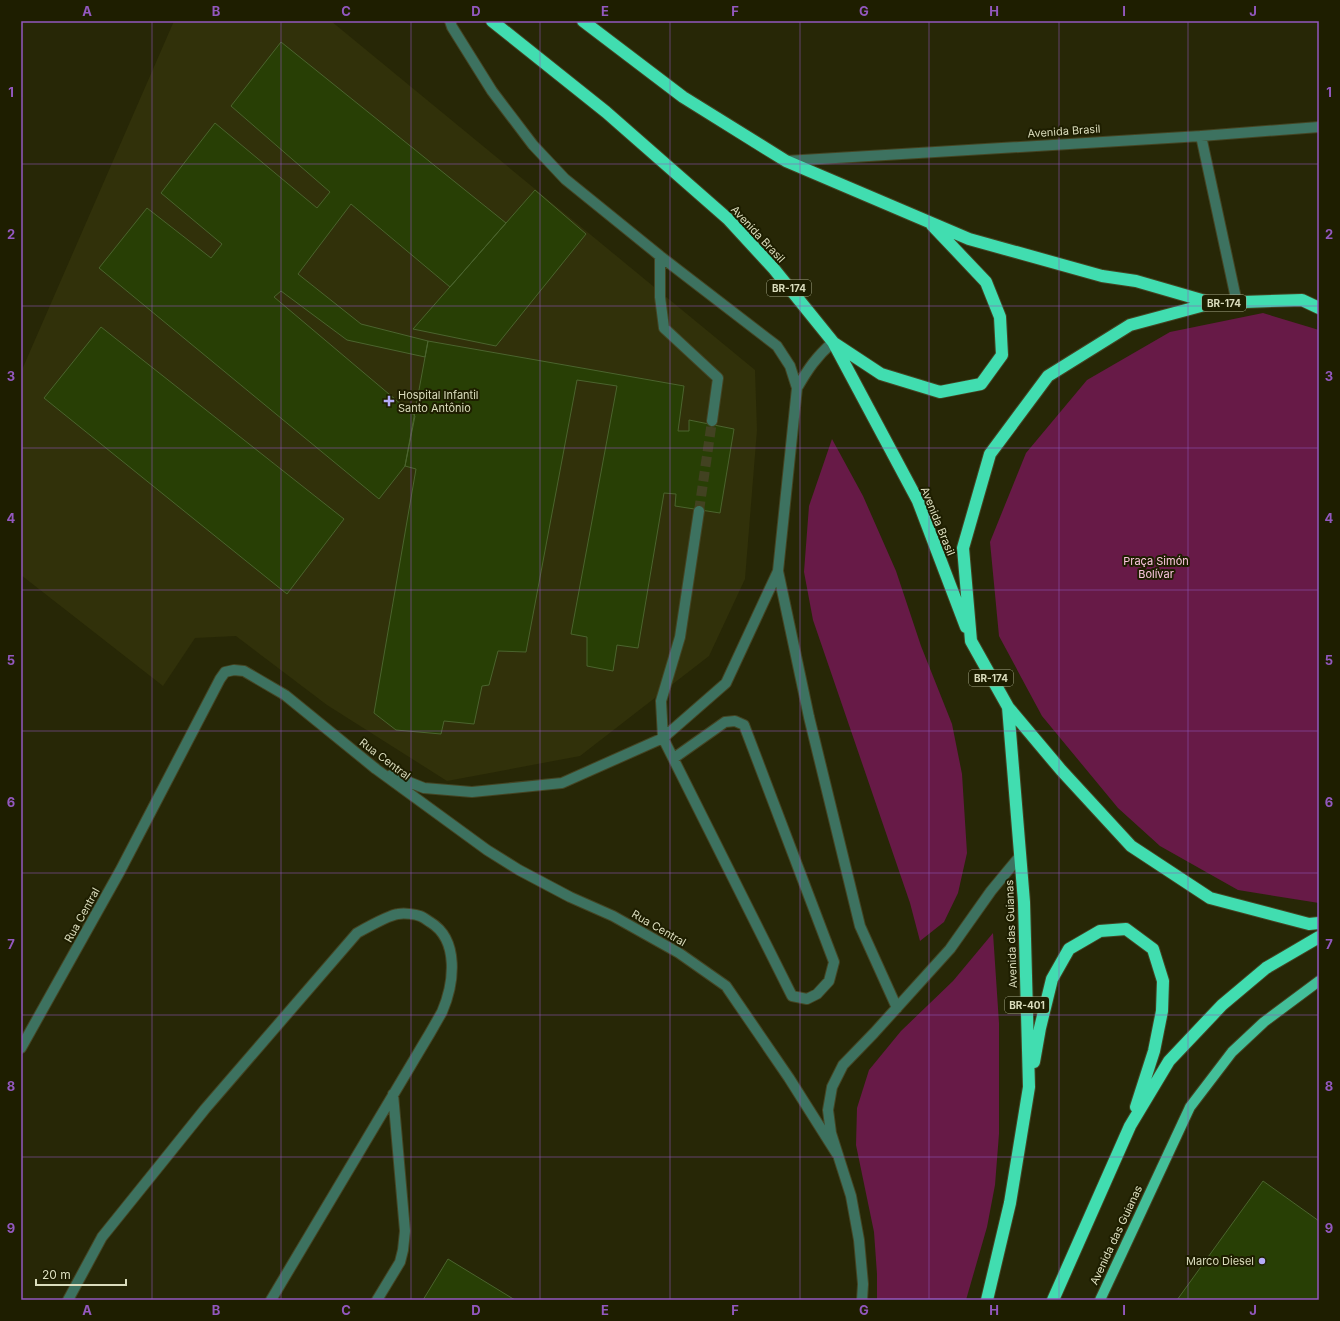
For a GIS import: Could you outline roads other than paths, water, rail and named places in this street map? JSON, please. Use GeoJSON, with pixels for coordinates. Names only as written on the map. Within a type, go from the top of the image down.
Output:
{"type":"FeatureCollection","features":[{"type":"Feature","properties":{"kind":"highway","name":"Avenida Brasil"},"geometry":{"type":"LineString","coordinates":[[492,21],[606,112],[728,219],[774,269],[833,342],[918,501],[971,641]]}},
{"type":"Feature","properties":{"kind":"highway","name":"BR-174"},"geometry":{"type":"LineString","coordinates":[[583,21],[683,97],[786,161],[969,239],[1102,276],[1136,281],[1212,303]]}},
{"type":"Feature","properties":{"kind":"highway"},"geometry":{"type":"LineString","coordinates":[[833,342],[881,374],[940,392],[981,384],[1002,355],[1000,318],[986,282],[929,222]]}},
{"type":"Feature","properties":{"kind":"highway","name":"BR-174"},"geometry":{"type":"LineString","coordinates":[[1302,300],[1319,308]]}},
{"type":"Feature","properties":{"kind":"highway","name":"BR-174"},"geometry":{"type":"LineString","coordinates":[[1319,300],[1212,303],[1130,325],[1048,376],[990,454],[963,548],[971,641],[1008,707],[1061,770],[1131,846],[1210,898],[1309,924],[1319,923]]}},
{"type":"Feature","properties":{"kind":"highway","name":"Avenida das Guianas"},"geometry":{"type":"LineString","coordinates":[[987,1300],[1010,1203],[1029,1087],[1024,902],[1008,707]]}},
{"type":"Feature","properties":{"kind":"highway"},"geometry":{"type":"LineString","coordinates":[[1029,1087],[1040,1028],[1052,979],[1069,949],[1100,931],[1126,929],[1152,949],[1163,981],[1162,1011],[1154,1051],[1130,1126],[1053,1300]]}},
{"type":"Feature","properties":{"kind":"highway"},"geometry":{"type":"LineString","coordinates":[[1130,1126],[1169,1062],[1222,1005],[1266,968],[1319,938]]}},
{"type":"Feature","properties":{"kind":"main road","name":"Avenida das Guianas"},"geometry":{"type":"LineString","coordinates":[[1100,1300],[1190,1107],[1232,1052],[1264,1022],[1319,981]]}},
{"type":"Feature","properties":{"kind":"street"},"geometry":{"type":"LineString","coordinates":[[450,21],[452,28],[492,91],[533,145],[565,179],[660,256],[777,346],[790,366],[797,388]]}},
{"type":"Feature","properties":{"kind":"street","name":"Avenida Brasil"},"geometry":{"type":"LineString","coordinates":[[786,161],[1201,136],[1319,127]]}},
{"type":"Feature","properties":{"kind":"street"},"geometry":{"type":"LineString","coordinates":[[1201,136],[1237,303]]}},
{"type":"Feature","properties":{"kind":"street"},"geometry":{"type":"LineString","coordinates":[[660,256],[660,297],[664,328],[718,378],[712,421]]}},
{"type":"Feature","properties":{"kind":"street"},"geometry":{"type":"LineString","coordinates":[[833,342],[807,369],[797,388],[778,571],[809,717],[860,926],[897,1008]]}},
{"type":"Feature","properties":{"kind":"street"},"geometry":{"type":"LineString","coordinates":[[674,758],[725,722],[735,721],[744,725],[834,962],[829,981],[817,994],[807,1000],[792,996],[663,738],[661,701],[680,637],[699,511]]}},
{"type":"Feature","properties":{"kind":"street"},"geometry":{"type":"LineString","coordinates":[[376,769],[424,788],[464,792],[562,783],[663,738],[726,683],[778,571]]}},
{"type":"Feature","properties":{"kind":"street","name":"Rua Central"},"geometry":{"type":"LineString","coordinates":[[21,1048],[120,871],[216,686],[225,672],[234,670],[244,671],[285,695],[376,769],[487,850],[519,870],[570,897],[613,916],[679,953],[726,986],[789,1078],[837,1154]]}},
{"type":"Feature","properties":{"kind":"street"},"geometry":{"type":"LineString","coordinates":[[862,1300],[863,1284],[859,1240],[851,1196],[837,1154],[828,1110],[832,1087],[843,1065],[950,949],[987,897],[1020,856]]}},
{"type":"Feature","properties":{"kind":"street"},"geometry":{"type":"LineString","coordinates":[[68,1300],[102,1237],[205,1109],[356,933],[398,914],[420,916],[436,926],[446,938],[450,952],[452,966],[447,996],[442,1011],[271,1300]]}},
{"type":"Feature","properties":{"kind":"street"},"geometry":{"type":"LineString","coordinates":[[377,1300],[400,1262],[404,1250],[405,1231],[393,1094]]}},
{"type":"Feature","properties":{"kind":"tunnel"},"geometry":{"type":"LineString","coordinates":[[699,511],[712,421]]}},
{"type":"Feature","properties":{"kind":"place","name":"Hospital Infantil Santo Antônio"},"geometry":{"type":"Point","coordinates":[389,401]}},
{"type":"Feature","properties":{"kind":"place","name":"Marco Diesel"},"geometry":{"type":"Point","coordinates":[1262,1261]}},
{"type":"Feature","properties":{"kind":"park label","name":"Praça Simón Bolívar"},"geometry":{"type":"Point","coordinates":[1156,567]}}]}
